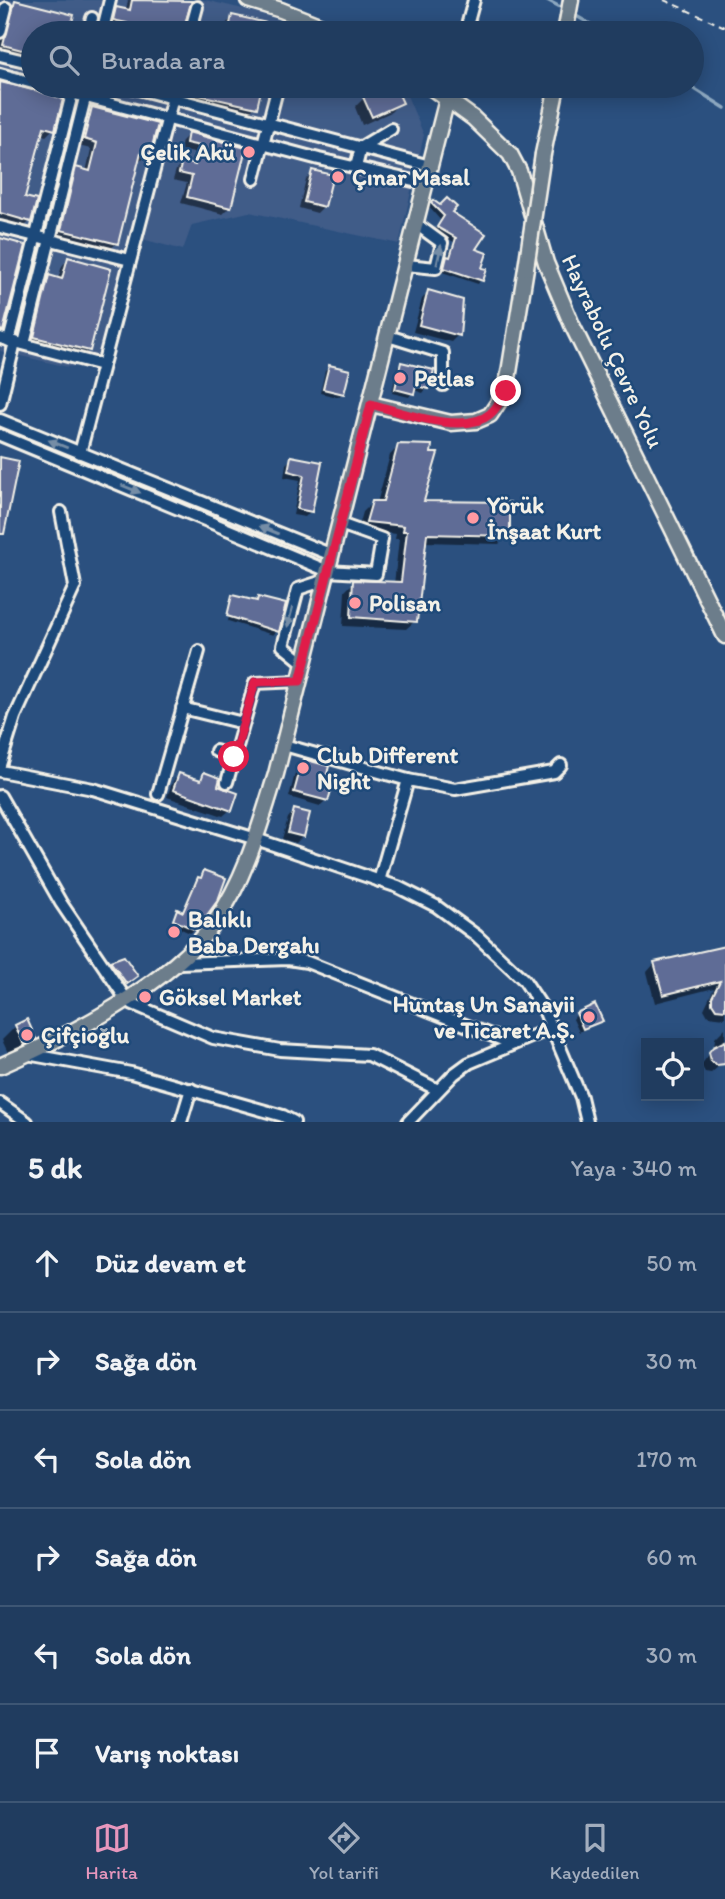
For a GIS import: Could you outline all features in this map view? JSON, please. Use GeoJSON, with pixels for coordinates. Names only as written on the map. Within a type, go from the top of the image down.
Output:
{"type":"FeatureCollection","features":[{"type":"Feature","properties":{"kind":"main road"},"geometry":{"type":"LineString","coordinates":[[248,0],[309,21]]}},
{"type":"Feature","properties":{"kind":"main road"},"geometry":{"type":"LineString","coordinates":[[567,21],[571,0]]}},
{"type":"Feature","properties":{"kind":"main road"},"geometry":{"type":"LineString","coordinates":[[0,1065],[47,1046],[126,999],[179,962],[216,920],[237,884],[256,839],[284,745],[448,98]]}},
{"type":"Feature","properties":{"kind":"main road","name":"Hayrabolu Çevre Yolu"},"geometry":{"type":"LineString","coordinates":[[454,98],[510,154],[519,171],[546,263],[572,325],[725,636]]}},
{"type":"Feature","properties":{"kind":"main road"},"geometry":{"type":"LineString","coordinates":[[371,404],[451,423],[477,421],[490,415],[503,397],[509,381],[554,98]]}},
{"type":"Feature","properties":{"kind":"street"},"geometry":{"type":"LineString","coordinates":[[105,21],[110,0]]}},
{"type":"Feature","properties":{"kind":"street"},"geometry":{"type":"LineString","coordinates":[[468,21],[474,0]]}},
{"type":"Feature","properties":{"kind":"street"},"geometry":{"type":"LineString","coordinates":[[193,21],[197,7]]}},
{"type":"Feature","properties":{"kind":"street"},"geometry":{"type":"LineString","coordinates":[[0,32],[6,8]]}},
{"type":"Feature","properties":{"kind":"street"},"geometry":{"type":"LineString","coordinates":[[0,55],[21,60]]}},
{"type":"Feature","properties":{"kind":"street"},"geometry":{"type":"LineString","coordinates":[[0,74],[21,80]]}},
{"type":"Feature","properties":{"kind":"street"},"geometry":{"type":"LineString","coordinates":[[0,404],[35,236],[72,98]]}},
{"type":"Feature","properties":{"kind":"street"},"geometry":{"type":"LineString","coordinates":[[12,341],[50,240],[85,98]]}},
{"type":"Feature","properties":{"kind":"street"},"geometry":{"type":"LineString","coordinates":[[108,98],[167,118],[263,144],[426,184]]}},
{"type":"Feature","properties":{"kind":"street"},"geometry":{"type":"LineString","coordinates":[[80,453],[173,98]]}},
{"type":"Feature","properties":{"kind":"street"},"geometry":{"type":"LineString","coordinates":[[196,98],[268,122],[430,166]]}},
{"type":"Feature","properties":{"kind":"street"},"geometry":{"type":"LineString","coordinates":[[254,179],[275,98]]}},
{"type":"Feature","properties":{"kind":"street"},"geometry":{"type":"LineString","coordinates":[[356,167],[360,147],[391,129]]}},
{"type":"Feature","properties":{"kind":"street"},"geometry":{"type":"LineString","coordinates":[[405,265],[436,268],[442,243],[416,224]]}},
{"type":"Feature","properties":{"kind":"street"},"geometry":{"type":"LineString","coordinates":[[0,228],[130,260]]}},
{"type":"Feature","properties":{"kind":"street"},"geometry":{"type":"LineString","coordinates":[[388,336],[443,353],[443,385]]}},
{"type":"Feature","properties":{"kind":"street"},"geometry":{"type":"LineString","coordinates":[[12,341],[102,365]]}},
{"type":"Feature","properties":{"kind":"street"},"geometry":{"type":"LineString","coordinates":[[0,420],[332,555]]}},
{"type":"Feature","properties":{"kind":"street"},"geometry":{"type":"LineString","coordinates":[[0,435],[327,575],[376,574],[382,539],[340,524]]}},
{"type":"Feature","properties":{"kind":"street"},"geometry":{"type":"LineString","coordinates":[[0,765],[15,717],[75,586],[61,512]]}},
{"type":"Feature","properties":{"kind":"street"},"geometry":{"type":"LineString","coordinates":[[305,664],[283,646],[298,589],[327,575]]}},
{"type":"Feature","properties":{"kind":"street"},"geometry":{"type":"LineString","coordinates":[[158,793],[199,651]]}},
{"type":"Feature","properties":{"kind":"street"},"geometry":{"type":"LineString","coordinates":[[227,782],[255,682],[300,681]]}},
{"type":"Feature","properties":{"kind":"street"},"geometry":{"type":"LineString","coordinates":[[182,708],[243,723]]}},
{"type":"Feature","properties":{"kind":"street"},"geometry":{"type":"LineString","coordinates":[[284,745],[408,780],[455,789],[554,772],[561,765]]}},
{"type":"Feature","properties":{"kind":"street"},"geometry":{"type":"LineString","coordinates":[[216,751],[234,757]]}},
{"type":"Feature","properties":{"kind":"street"},"geometry":{"type":"LineString","coordinates":[[0,771],[93,789],[256,839],[379,881],[436,906],[484,942],[524,981],[544,1010],[581,1097],[587,1122]]}},
{"type":"Feature","properties":{"kind":"street"},"geometry":{"type":"LineString","coordinates":[[379,881],[408,780]]}},
{"type":"Feature","properties":{"kind":"street"},"geometry":{"type":"LineString","coordinates":[[0,796],[61,903],[126,999],[133,1004],[213,1038],[280,1050],[369,1055],[438,1090]]}},
{"type":"Feature","properties":{"kind":"street"},"geometry":{"type":"LineString","coordinates":[[179,962],[288,959],[307,962],[513,1044]]}},
{"type":"Feature","properties":{"kind":"street"},"geometry":{"type":"LineString","coordinates":[[408,1122],[438,1090],[469,1063],[552,1028]]}},
{"type":"Feature","properties":{"kind":"street"},"geometry":{"type":"LineString","coordinates":[[27,1055],[131,1073],[191,1088],[283,1116],[294,1122]]}},
{"type":"Feature","properties":{"kind":"street"},"geometry":{"type":"LineString","coordinates":[[181,1122],[191,1088]]}},
{"type":"Feature","properties":{"kind":"street"},"geometry":{"type":"LineString","coordinates":[[0,1103],[27,1122]]}},
{"type":"Feature","properties":{"kind":"path"},"geometry":{"type":"LineString","coordinates":[[664,0],[725,27]]}},
{"type":"Feature","properties":{"kind":"shaded area"},"geometry":{"type":"Polygon","coordinates":[[[0,0],[205,0],[282,21],[21,21],[21,98],[408,98],[424,135],[399,244],[249,212],[192,225],[183,250],[142,239],[115,340],[97,363],[68,367],[0,351],[0,0]]]}},
{"type":"Feature","properties":{"kind":"building"},"geometry":{"type":"Polygon","coordinates":[[[15,0],[74,15],[72,21],[21,21],[21,50],[3,45],[15,0]]]}},
{"type":"Feature","properties":{"kind":"building"},"geometry":{"type":"Polygon","coordinates":[[[132,0],[192,1],[186,21],[113,20],[116,7],[130,10],[132,0]]]}},
{"type":"Feature","properties":{"kind":"building"},"geometry":{"type":"Polygon","coordinates":[[[232,15],[258,21],[231,21],[232,15]]]}},
{"type":"Feature","properties":{"kind":"building"},"geometry":{"type":"Polygon","coordinates":[[[0,82],[21,87],[21,98],[63,99],[55,130],[44,127],[25,197],[37,200],[31,222],[0,213],[0,82]]]}},
{"type":"Feature","properties":{"kind":"building"},"geometry":{"type":"Polygon","coordinates":[[[212,98],[259,98],[257,108],[212,98]]]}},
{"type":"Feature","properties":{"kind":"building"},"geometry":{"type":"Polygon","coordinates":[[[363,98],[401,98],[403,103],[372,117],[363,98]]]}},
{"type":"Feature","properties":{"kind":"building"},"geometry":{"type":"Polygon","coordinates":[[[92,107],[158,124],[150,154],[141,152],[118,244],[61,230],[76,167],[90,171],[97,143],[84,139],[92,107]]]}},
{"type":"Feature","properties":{"kind":"building"},"geometry":{"type":"Polygon","coordinates":[[[188,132],[246,148],[231,208],[187,197],[192,176],[179,173],[182,161],[195,165],[200,146],[186,143],[188,132]]]}},
{"type":"Feature","properties":{"kind":"building"},"geometry":{"type":"Polygon","coordinates":[[[312,170],[333,175],[325,207],[304,202],[312,170]]]}},
{"type":"Feature","properties":{"kind":"building"},"geometry":{"type":"Polygon","coordinates":[[[447,198],[457,207],[452,212],[486,234],[476,249],[487,253],[482,268],[487,269],[483,281],[444,268],[456,238],[437,227],[444,216],[431,203],[433,200],[440,205],[447,198]]]}},
{"type":"Feature","properties":{"kind":"building"},"geometry":{"type":"Polygon","coordinates":[[[0,238],[25,245],[3,331],[0,330],[0,238]]]}},
{"type":"Feature","properties":{"kind":"building"},"geometry":{"type":"Polygon","coordinates":[[[68,257],[111,269],[90,351],[34,337],[49,275],[62,279],[68,257]]]}},
{"type":"Feature","properties":{"kind":"building"},"geometry":{"type":"Polygon","coordinates":[[[428,290],[463,300],[460,336],[419,325],[428,290]]]}},
{"type":"Feature","properties":{"kind":"building"},"geometry":{"type":"Polygon","coordinates":[[[401,362],[434,370],[429,389],[416,386],[414,394],[395,389],[401,362]]]}},
{"type":"Feature","properties":{"kind":"building"},"geometry":{"type":"Polygon","coordinates":[[[329,365],[350,370],[344,394],[323,389],[329,365]]]}},
{"type":"Feature","properties":{"kind":"building"},"geometry":{"type":"Polygon","coordinates":[[[398,444],[432,445],[431,453],[438,453],[424,501],[510,502],[510,536],[427,534],[417,622],[351,617],[353,580],[401,582],[407,531],[403,531],[404,526],[366,522],[372,501],[383,501],[398,444]]]}},
{"type":"Feature","properties":{"kind":"building"},"geometry":{"type":"Polygon","coordinates":[[[291,456],[322,462],[312,512],[297,509],[304,475],[288,471],[291,456]]]}},
{"type":"Feature","properties":{"kind":"building"},"geometry":{"type":"Polygon","coordinates":[[[0,457],[19,461],[4,534],[0,534],[0,457]]]}},
{"type":"Feature","properties":{"kind":"building"},"geometry":{"type":"Polygon","coordinates":[[[232,595],[257,601],[258,597],[286,604],[279,632],[227,616],[232,595]]]}},
{"type":"Feature","properties":{"kind":"building"},"geometry":{"type":"Polygon","coordinates":[[[303,759],[329,766],[325,782],[333,784],[328,801],[294,792],[303,759]]]}},
{"type":"Feature","properties":{"kind":"building"},"geometry":{"type":"Polygon","coordinates":[[[204,772],[220,778],[218,786],[238,793],[232,811],[173,790],[179,773],[201,780],[204,772]]]}},
{"type":"Feature","properties":{"kind":"building"},"geometry":{"type":"Polygon","coordinates":[[[294,809],[310,813],[304,837],[288,833],[294,809]]]}},
{"type":"Feature","properties":{"kind":"building"},"geometry":{"type":"Polygon","coordinates":[[[204,870],[226,878],[218,900],[196,930],[173,920],[177,909],[183,912],[198,877],[201,878],[204,870]]]}},
{"type":"Feature","properties":{"kind":"building"},"geometry":{"type":"Polygon","coordinates":[[[725,946],[725,1010],[716,1009],[712,1003],[720,981],[663,995],[654,962],[725,946]]]}},
{"type":"Feature","properties":{"kind":"building"},"geometry":{"type":"Polygon","coordinates":[[[124,956],[138,976],[127,984],[110,961],[124,956]]]}},
{"type":"Feature","properties":{"kind":"building","name":"Huntaş Un Sanayii ve Ticaret A.Ş."},"geometry":{"type":"Polygon","coordinates":[[[595,1004],[603,1021],[583,1029],[576,1013],[595,1004]]]}},
{"type":"Feature","properties":{"kind":"building","name":"Çifçioğlu"},"geometry":{"type":"Polygon","coordinates":[[[27,1019],[36,1039],[24,1045],[15,1025],[27,1019]]]}},
{"type":"Feature","properties":{"kind":"building"},"geometry":{"type":"Polygon","coordinates":[[[725,1041],[725,1064],[717,1065],[711,1061],[709,1052],[725,1041]]]}},
{"type":"Feature","properties":{"kind":"waterway"},"geometry":{"type":"LineString","coordinates":[[547,0],[564,9]]}},
{"type":"Feature","properties":{"kind":"waterway"},"geometry":{"type":"LineString","coordinates":[[571,13],[585,21]]}},
{"type":"Feature","properties":{"kind":"waterway"},"geometry":{"type":"LineString","coordinates":[[704,95],[725,108]]}},
{"type":"Feature","properties":{"kind":"place","name":"Çelik Akü"},"geometry":{"type":"Point","coordinates":[249,152]}},
{"type":"Feature","properties":{"kind":"place","name":"Çınar Masal"},"geometry":{"type":"Point","coordinates":[338,177]}},
{"type":"Feature","properties":{"kind":"place","name":"Petlas"},"geometry":{"type":"Point","coordinates":[400,378]}},
{"type":"Feature","properties":{"kind":"place","name":"Yörük İnşaat Kurt"},"geometry":{"type":"Point","coordinates":[473,518]}},
{"type":"Feature","properties":{"kind":"place","name":"Polisan"},"geometry":{"type":"Point","coordinates":[355,603]}},
{"type":"Feature","properties":{"kind":"place","name":"Club Different Night"},"geometry":{"type":"Point","coordinates":[303,768]}},
{"type":"Feature","properties":{"kind":"place","name":"Balıklı Baba Dergahı"},"geometry":{"type":"Point","coordinates":[174,932]}},
{"type":"Feature","properties":{"kind":"place","name":"Göksel Market"},"geometry":{"type":"Point","coordinates":[145,997]}},
{"type":"Feature","properties":{"kind":"place","name":"Huntaş Un Sanayii ve Ticaret A.Ş."},"geometry":{"type":"Point","coordinates":[589,1017]}},
{"type":"Feature","properties":{"kind":"place","name":"Çifçioğlu"},"geometry":{"type":"Point","coordinates":[27,1035]}},
{"type":"Feature","properties":{"kind":"route"},"geometry":{"type":"LineString","coordinates":[[234,757],[255,682],[300,681],[371,404],[435,421],[463,423],[490,415],[506,391]]}}]}
